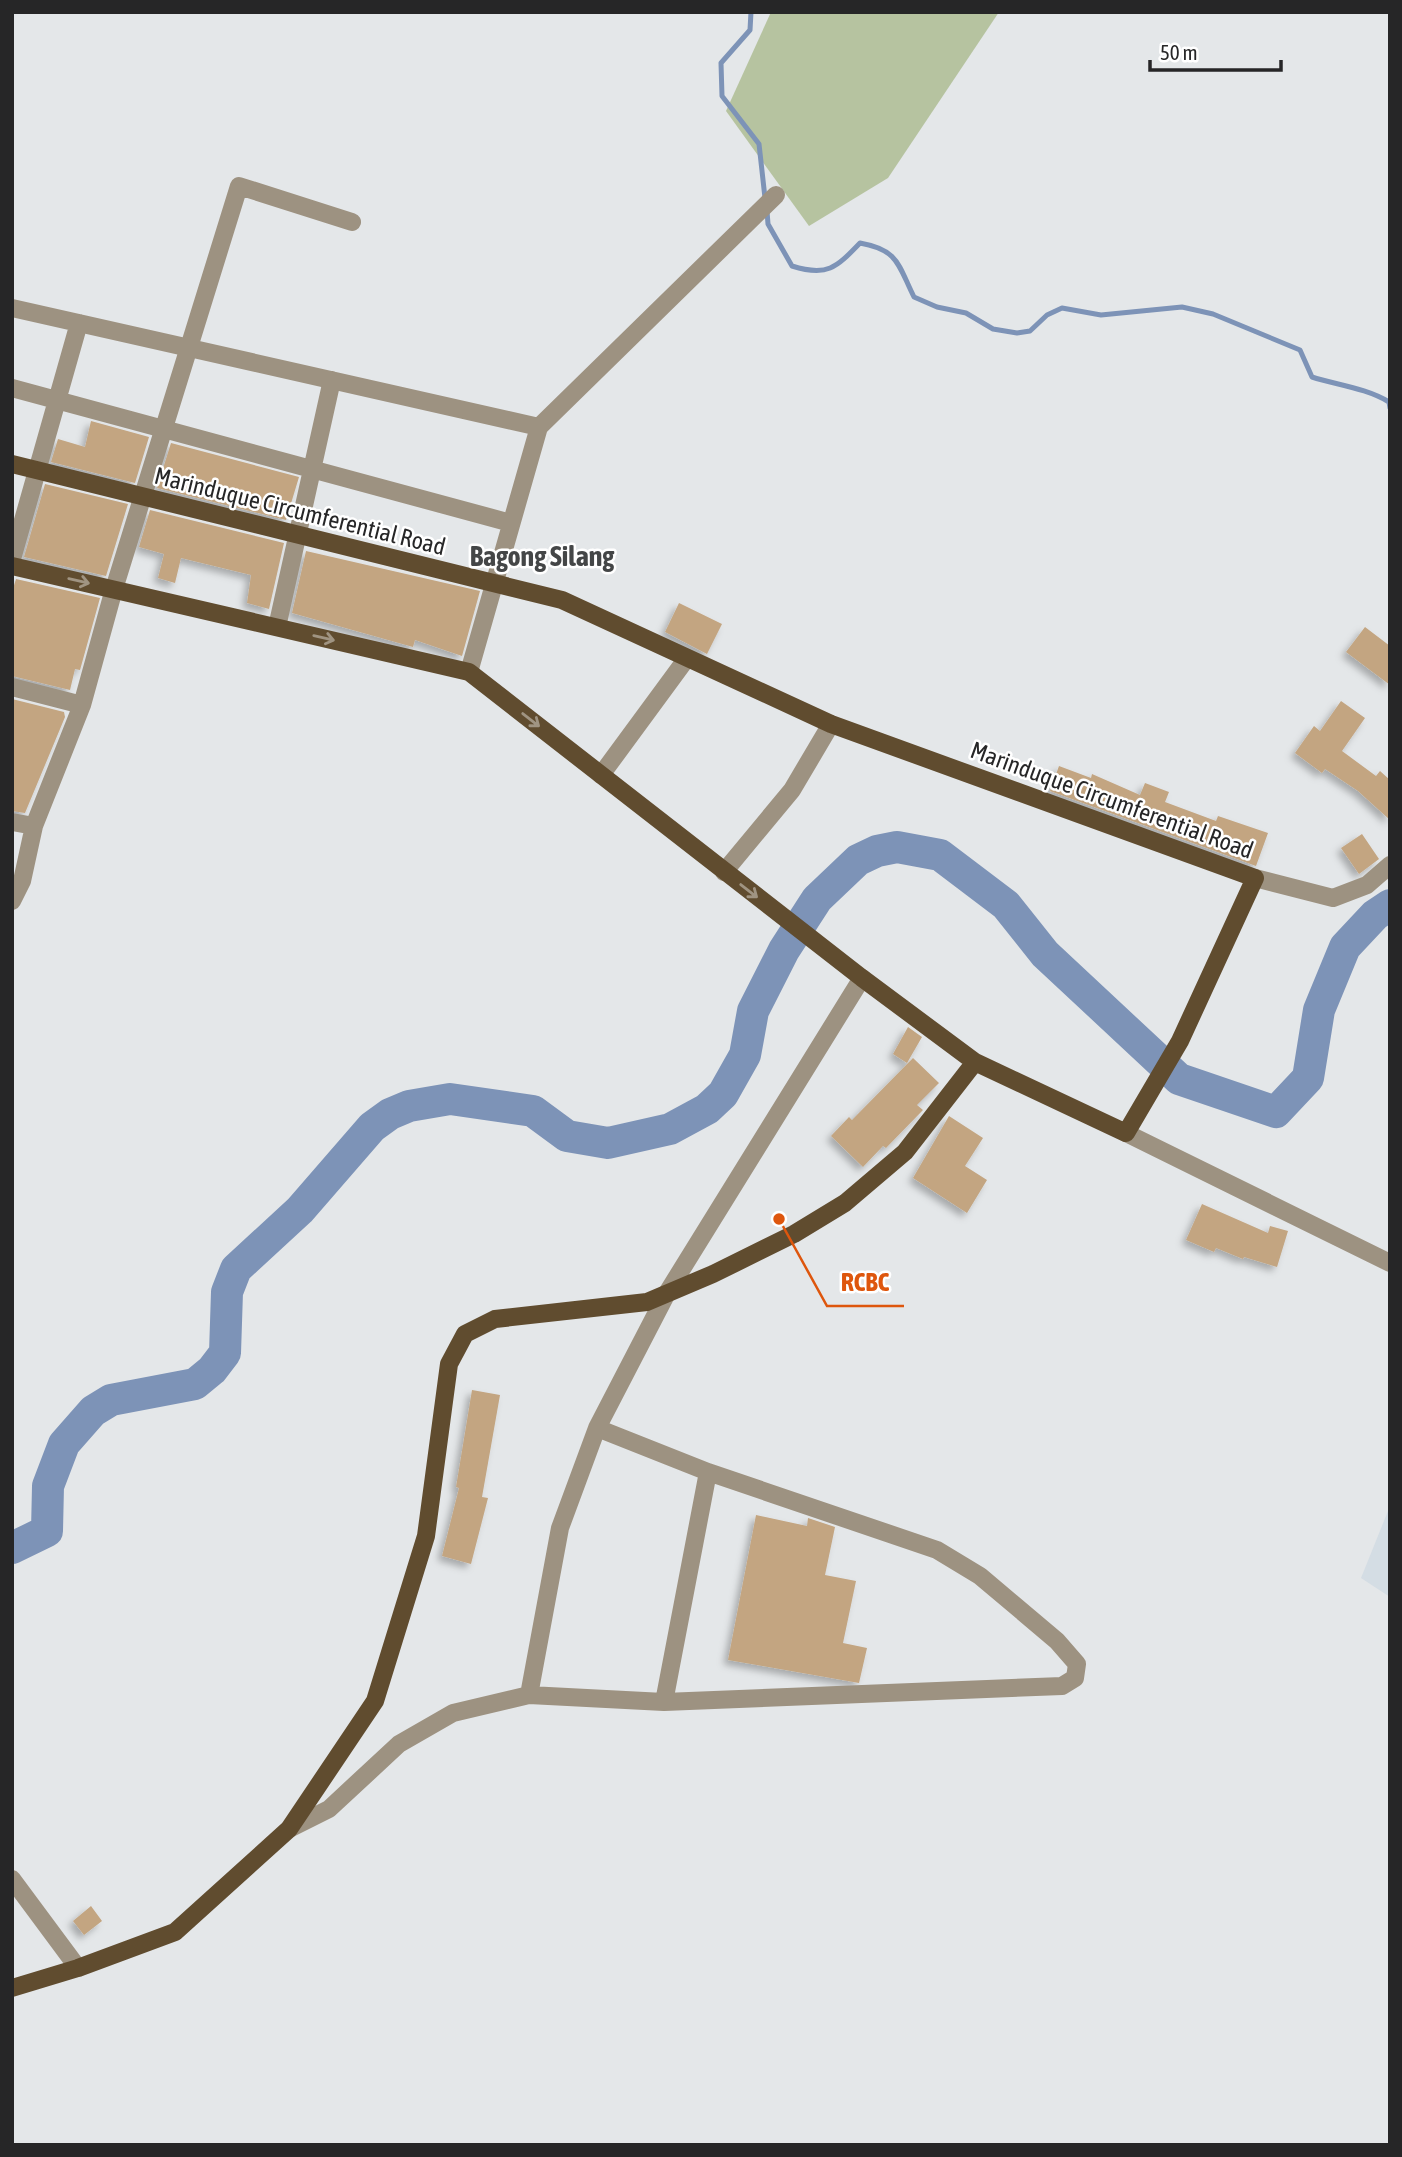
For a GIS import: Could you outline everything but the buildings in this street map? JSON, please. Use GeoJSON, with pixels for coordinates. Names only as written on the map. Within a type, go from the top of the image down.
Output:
{"type":"FeatureCollection","features":[{"type":"Feature","properties":{"kind":"main road","name":"Marinduque Circumferential Road"},"geometry":{"type":"LineString","coordinates":[[12,464],[562,600],[831,724],[1255,878],[1180,1041],[1126,1133]]}},
{"type":"Feature","properties":{"kind":"main road"},"geometry":{"type":"LineString","coordinates":[[12,566],[469,672],[724,872],[975,1062],[1126,1133]]}},
{"type":"Feature","properties":{"kind":"main road"},"geometry":{"type":"LineString","coordinates":[[12,1988],[78,1968],[175,1932],[289,1829],[375,1701],[426,1536],[449,1364],[465,1334],[495,1319],[647,1302],[794,1234],[845,1203],[905,1152],[975,1062]]}},
{"type":"Feature","properties":{"kind":"street"},"geometry":{"type":"LineString","coordinates":[[12,901],[22,881],[34,826],[82,705],[114,589],[239,186],[352,222]]}},
{"type":"Feature","properties":{"kind":"street"},"geometry":{"type":"LineString","coordinates":[[469,672],[539,427],[776,195]]}},
{"type":"Feature","properties":{"kind":"street"},"geometry":{"type":"LineString","coordinates":[[12,308],[539,427]]}},
{"type":"Feature","properties":{"kind":"street"},"geometry":{"type":"LineString","coordinates":[[12,559],[79,323]]}},
{"type":"Feature","properties":{"kind":"street"},"geometry":{"type":"LineString","coordinates":[[277,627],[332,380]]}},
{"type":"Feature","properties":{"kind":"street"},"geometry":{"type":"LineString","coordinates":[[12,388],[511,523]]}},
{"type":"Feature","properties":{"kind":"street"},"geometry":{"type":"LineString","coordinates":[[601,775],[687,658]]}},
{"type":"Feature","properties":{"kind":"street"},"geometry":{"type":"LineString","coordinates":[[12,687],[82,705]]}},
{"type":"Feature","properties":{"kind":"street"},"geometry":{"type":"LineString","coordinates":[[724,872],[792,790],[831,724]]}},
{"type":"Feature","properties":{"kind":"street"},"geometry":{"type":"LineString","coordinates":[[12,822],[34,826]]}},
{"type":"Feature","properties":{"kind":"street"},"geometry":{"type":"LineString","coordinates":[[1255,878],[1333,898],[1367,885],[1390,865]]}},
{"type":"Feature","properties":{"kind":"street"},"geometry":{"type":"LineString","coordinates":[[529,1695],[560,1528],[597,1428],[667,1293],[862,978]]}},
{"type":"Feature","properties":{"kind":"street"},"geometry":{"type":"LineString","coordinates":[[1126,1133],[1390,1263]]}},
{"type":"Feature","properties":{"kind":"street"},"geometry":{"type":"LineString","coordinates":[[289,1829],[329,1809],[399,1744],[453,1713],[529,1695],[664,1702],[1062,1686],[1075,1678],[1077,1664],[1057,1641],[981,1576],[937,1550],[708,1472],[597,1428]]}},
{"type":"Feature","properties":{"kind":"street"},"geometry":{"type":"LineString","coordinates":[[664,1702],[708,1472]]}},
{"type":"Feature","properties":{"kind":"street"},"geometry":{"type":"LineString","coordinates":[[12,1879],[78,1968]]}},
{"type":"Feature","properties":{"kind":"shaded area"},"geometry":{"type":"Polygon","coordinates":[[[1390,1506],[1390,1597],[1361,1578],[1390,1506]]]}},
{"type":"Feature","properties":{"kind":"green space"},"geometry":{"type":"Polygon","coordinates":[[[771,12],[999,12],[888,178],[809,226],[726,111],[771,12]]]}},
{"type":"Feature","properties":{"kind":"waterway"},"geometry":{"type":"LineString","coordinates":[[751,12],[750,30],[721,63],[722,96],[759,144],[765,198]]}},
{"type":"Feature","properties":{"kind":"waterway"},"geometry":{"type":"LineString","coordinates":[[767,211],[768,224],[792,266],[814,271],[823,270],[844,259],[860,243],[873,246],[883,250],[896,261],[914,297],[937,307],[966,313],[993,329],[1017,333],[1030,331],[1047,315],[1062,308],[1101,315],[1182,307],[1213,314],[1300,350],[1312,377],[1371,393],[1389,402],[1390,408]]}},
{"type":"Feature","properties":{"kind":"waterway"},"geometry":{"type":"LineString","coordinates":[[12,1548],[47,1531],[48,1486],[64,1444],[93,1411],[111,1400],[195,1384],[212,1370],[225,1353],[227,1292],[236,1269],[300,1210],[372,1127],[390,1114],[409,1106],[450,1099],[533,1111],[567,1136],[608,1143],[670,1129],[707,1109],[723,1094],[745,1055],[753,1011],[784,950],[817,899],[858,860],[877,851],[897,847],[940,855],[1006,905],[1045,954],[1179,1079],[1276,1112],[1308,1078],[1319,1010],[1345,947],[1375,915],[1390,905]]}},
{"type":"Feature","properties":{"kind":"place","name":"RCBC"},"geometry":{"type":"Point","coordinates":[779,1219]}},
{"type":"Feature","properties":{"kind":"district","name":"Bagong Silang"},"geometry":{"type":"Point","coordinates":[542,556]}}]}
